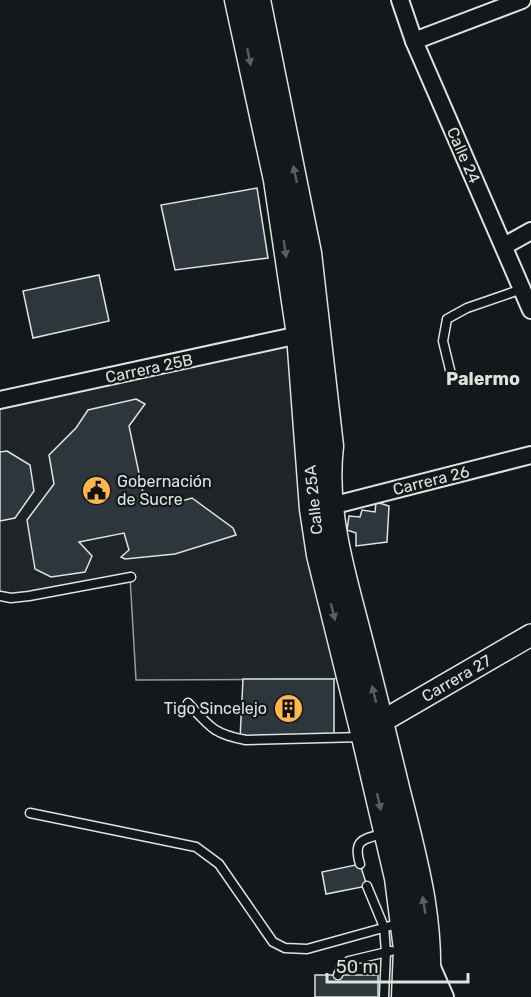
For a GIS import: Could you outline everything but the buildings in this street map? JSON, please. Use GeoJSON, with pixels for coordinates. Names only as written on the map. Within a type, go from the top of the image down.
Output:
{"type":"FeatureCollection","features":[{"type":"Feature","properties":{"kind":"main road","name":"Calle 25A"},"geometry":{"type":"LineString","coordinates":[[237,0],[276,180],[299,335],[312,508],[319,555],[417,867],[428,936],[430,963],[427,997]]}},
{"type":"Feature","properties":{"kind":"main road","name":"Calle 25A"},"geometry":{"type":"LineString","coordinates":[[258,0],[309,254],[331,446],[328,472],[331,506],[373,729],[386,833],[397,878],[394,925],[404,997]]}},
{"type":"Feature","properties":{"kind":"main road"},"geometry":{"type":"LineString","coordinates":[[299,335],[305,334],[310,341],[321,447],[328,472]]}},
{"type":"Feature","properties":{"kind":"street","name":"Calle 24"},"geometry":{"type":"LineString","coordinates":[[399,0],[414,41],[531,310]]}},
{"type":"Feature","properties":{"kind":"street"},"geometry":{"type":"LineString","coordinates":[[414,41],[522,0]]}},
{"type":"Feature","properties":{"kind":"street"},"geometry":{"type":"LineString","coordinates":[[504,246],[531,231]]}},
{"type":"Feature","properties":{"kind":"street","name":"Carrera 25B"},"geometry":{"type":"LineString","coordinates":[[0,400],[299,335]]}},
{"type":"Feature","properties":{"kind":"street","name":"Carrera 26"},"geometry":{"type":"LineString","coordinates":[[331,506],[531,455]]}},
{"type":"Feature","properties":{"kind":"street","name":"Carrera 27"},"geometry":{"type":"LineString","coordinates":[[373,729],[531,635]]}},
{"type":"Feature","properties":{"kind":"street"},"geometry":{"type":"LineString","coordinates":[[430,963],[445,997]]}},
{"type":"Feature","properties":{"kind":"lane"},"geometry":{"type":"LineString","coordinates":[[451,374],[443,340],[447,320],[467,308],[522,289]]}},
{"type":"Feature","properties":{"kind":"lane"},"geometry":{"type":"LineString","coordinates":[[0,596],[11,598],[30,596],[130,577]]}},
{"type":"Feature","properties":{"kind":"lane"},"geometry":{"type":"LineString","coordinates":[[188,703],[214,731],[246,740],[373,729]]}},
{"type":"Feature","properties":{"kind":"lane"},"geometry":{"type":"LineString","coordinates":[[30,813],[196,847],[219,864],[273,942],[285,948],[307,949],[394,925],[367,886]]}},
{"type":"Feature","properties":{"kind":"lane"},"geometry":{"type":"LineString","coordinates":[[360,864],[357,846],[363,840],[386,833]]}},
{"type":"Feature","properties":{"kind":"lane"},"geometry":{"type":"LineString","coordinates":[[338,975],[342,966],[348,961],[396,950],[384,997]]}},
{"type":"Feature","properties":{"kind":"shaded area"},"geometry":{"type":"Polygon","coordinates":[[[299,335],[348,673],[334,679],[136,680],[130,577],[29,596],[0,596],[0,400],[299,335]]]}},
{"type":"Feature","properties":{"kind":"place","name":"Gobernación de Sucre"},"geometry":{"type":"Point","coordinates":[96,490]}},
{"type":"Feature","properties":{"kind":"place","name":"Tigo Sincelejo"},"geometry":{"type":"Point","coordinates":[288,708]}},
{"type":"Feature","properties":{"kind":"district","name":"Palermo"},"geometry":{"type":"Point","coordinates":[483,379]}}]}
